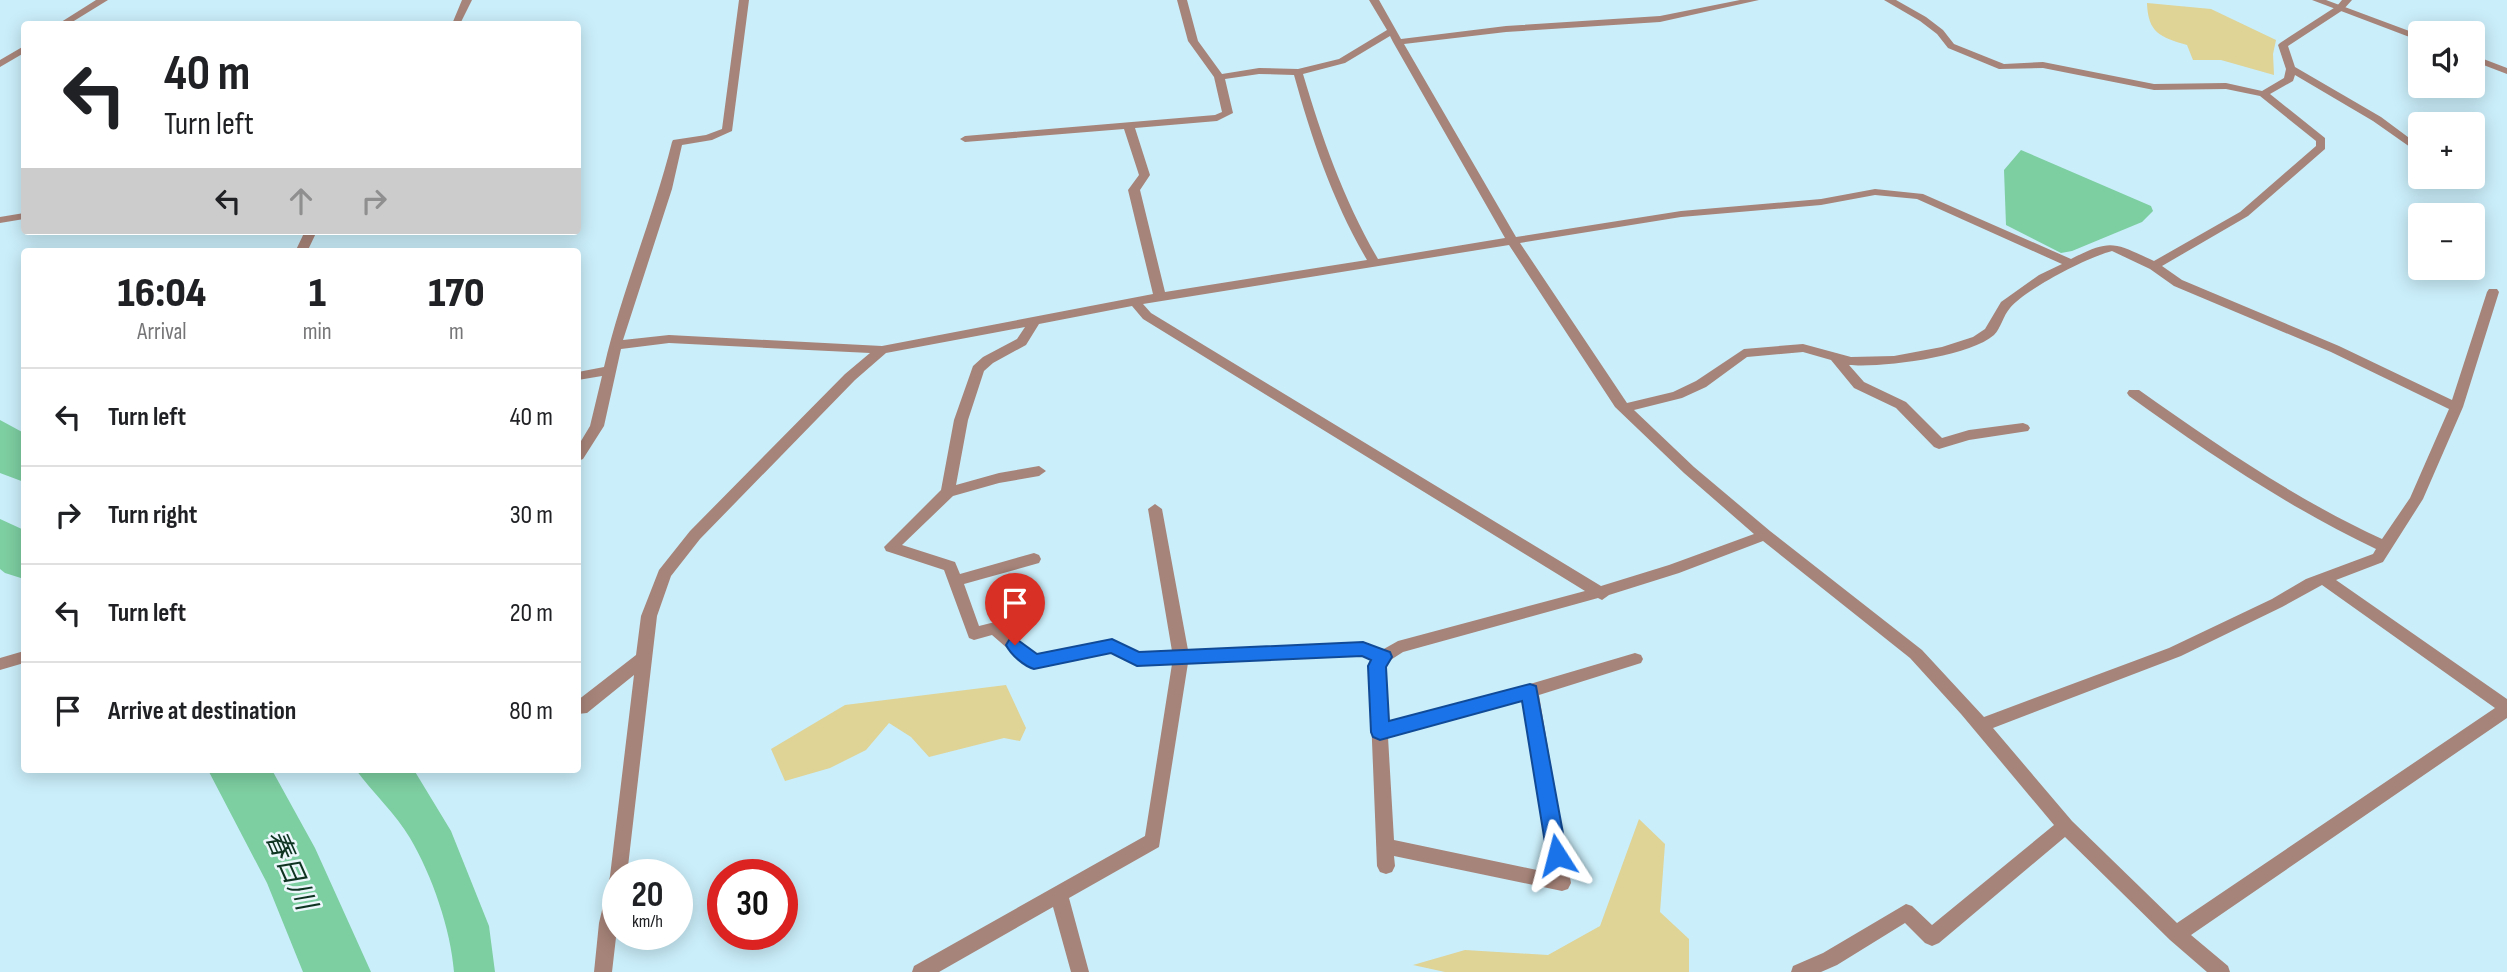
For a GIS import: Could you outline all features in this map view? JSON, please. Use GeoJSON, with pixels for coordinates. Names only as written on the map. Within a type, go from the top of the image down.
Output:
{"type":"FeatureCollection","features":[{"type":"Feature","properties":{"kind":"street"},"geometry":{"type":"LineString","coordinates":[[68,21],[103,0]]}},
{"type":"Feature","properties":{"kind":"street"},"geometry":{"type":"LineString","coordinates":[[457,21],[467,0]]}},
{"type":"Feature","properties":{"kind":"street"},"geometry":{"type":"LineString","coordinates":[[581,451],[597,426],[620,327],[666,189],[677,142],[708,138],[727,131],[744,0]]}},
{"type":"Feature","properties":{"kind":"street"},"geometry":{"type":"LineString","coordinates":[[965,139],[1129,128],[1217,118],[1228,113],[1219,77],[1193,41],[1182,0]]}},
{"type":"Feature","properties":{"kind":"street"},"geometry":{"type":"LineString","coordinates":[[1374,0],[1513,242],[1625,408],[1689,470],[1765,535],[1916,654],[1981,725],[2066,826],[2175,934],[2221,972]]}},
{"type":"Feature","properties":{"kind":"street"},"geometry":{"type":"LineString","coordinates":[[1219,77],[1259,71],[1298,72],[1342,61],[1395,37],[1660,19],[1754,0]]}},
{"type":"Feature","properties":{"kind":"street"},"geometry":{"type":"LineString","coordinates":[[1889,0],[1923,19],[1940,32],[1951,46],[2003,67],[2043,65],[2154,87],[2226,86],[2263,94],[2321,140],[2321,147],[2244,214],[2154,265]]}},
{"type":"Feature","properties":{"kind":"street"},"geometry":{"type":"LineString","coordinates":[[2317,0],[2343,4],[2408,33]]}},
{"type":"Feature","properties":{"kind":"street"},"geometry":{"type":"LineString","coordinates":[[2263,94],[2289,79],[2291,69],[2283,45],[2343,4]]}},
{"type":"Feature","properties":{"kind":"street"},"geometry":{"type":"LineString","coordinates":[[0,64],[21,50]]}},
{"type":"Feature","properties":{"kind":"street"},"geometry":{"type":"LineString","coordinates":[[2485,63],[2507,71]]}},
{"type":"Feature","properties":{"kind":"street"},"geometry":{"type":"LineString","coordinates":[[2291,69],[2325,86],[2408,142]]}},
{"type":"Feature","properties":{"kind":"street"},"geometry":{"type":"LineString","coordinates":[[1298,72],[1309,115],[1348,216],[1375,264]]}},
{"type":"Feature","properties":{"kind":"street"},"geometry":{"type":"LineString","coordinates":[[1129,128],[1146,175],[1134,190],[1160,297]]}},
{"type":"Feature","properties":{"kind":"street"},"geometry":{"type":"LineString","coordinates":[[617,345],[669,339],[883,350],[1160,297],[1681,214],[1821,202],[1875,192],[1919,196],[2071,263]]}},
{"type":"Feature","properties":{"kind":"street"},"geometry":{"type":"LineString","coordinates":[[0,220],[21,216]]}},
{"type":"Feature","properties":{"kind":"street"},"geometry":{"type":"LineString","coordinates":[[1625,408],[1677,395],[1701,384],[1744,353],[1803,348],[1851,362],[1894,360],[1944,351],[1977,340],[1990,332],[2005,305],[2043,278],[2094,252],[2113,247],[2154,265],[2178,283],[2346,355],[2456,407]]}},
{"type":"Feature","properties":{"kind":"street"},"geometry":{"type":"LineString","coordinates":[[1981,725],[2175,652],[2323,578],[2378,558],[2416,499],[2456,407],[2493,292]]}},
{"type":"Feature","properties":{"kind":"street"},"geometry":{"type":"LineString","coordinates":[[1135,302],[1147,316],[1602,594]]}},
{"type":"Feature","properties":{"kind":"street"},"geometry":{"type":"LineString","coordinates":[[948,492],[961,420],[978,369],[988,360],[1022,342],[1035,320]]}},
{"type":"Feature","properties":{"kind":"street"},"geometry":{"type":"LineString","coordinates":[[620,859],[649,616],[664,574],[695,535],[850,377],[883,350]]}},
{"type":"Feature","properties":{"kind":"street"},"geometry":{"type":"LineString","coordinates":[[1836,358],[1859,386],[1901,405],[1939,444],[1969,435],[2023,428]]}},
{"type":"Feature","properties":{"kind":"street"},"geometry":{"type":"LineString","coordinates":[[581,375],[609,370]]}},
{"type":"Feature","properties":{"kind":"street"},"geometry":{"type":"LineString","coordinates":[[2134,393],[2276,491],[2337,526],[2385,547]]}},
{"type":"Feature","properties":{"kind":"street"},"geometry":{"type":"LineString","coordinates":[[1039,471],[999,478],[948,492],[891,547],[950,566],[974,634],[995,628],[1034,662],[1112,646],[1137,659],[1363,649],[1383,657]]}},
{"type":"Feature","properties":{"kind":"street"},"geometry":{"type":"LineString","coordinates":[[921,972],[1153,841],[1181,657],[1155,509]]}},
{"type":"Feature","properties":{"kind":"street"},"geometry":{"type":"LineString","coordinates":[[1386,866],[1377,666],[1383,657],[1398,647],[1602,594],[1690,565],[1765,535]]}},
{"type":"Feature","properties":{"kind":"street"},"geometry":{"type":"LineString","coordinates":[[956,581],[1034,559]]}},
{"type":"Feature","properties":{"kind":"street"},"geometry":{"type":"LineString","coordinates":[[2175,934],[2507,708],[2323,578]]}},
{"type":"Feature","properties":{"kind":"street"},"geometry":{"type":"LineString","coordinates":[[0,664],[21,658]]}},
{"type":"Feature","properties":{"kind":"street"},"geometry":{"type":"LineString","coordinates":[[581,708],[644,658]]}},
{"type":"Feature","properties":{"kind":"street"},"geometry":{"type":"LineString","coordinates":[[1380,732],[1634,659]]}},
{"type":"Feature","properties":{"kind":"street"},"geometry":{"type":"LineString","coordinates":[[1385,846],[1562,883],[1530,691]]}},
{"type":"Feature","properties":{"kind":"street"},"geometry":{"type":"LineString","coordinates":[[1800,972],[1830,959],[1906,912],[1932,937],[2066,826]]}},
{"type":"Feature","properties":{"kind":"street"},"geometry":{"type":"LineString","coordinates":[[1059,894],[1080,972]]}},
{"type":"Feature","properties":{"kind":"street"},"geometry":{"type":"LineString","coordinates":[[603,972],[605,950]]}},
{"type":"Feature","properties":{"kind":"shaded area"},"geometry":{"type":"Polygon","coordinates":[[[2147,3],[2211,9],[2276,40],[2273,54],[2274,75],[2221,60],[2193,60],[2187,45],[2157,32],[2150,21],[2147,3]]]}},
{"type":"Feature","properties":{"kind":"shaded area"},"geometry":{"type":"Polygon","coordinates":[[[2021,150],[2151,206],[2153,211],[2142,222],[2061,253],[2006,225],[2004,170],[2021,150]]]}},
{"type":"Feature","properties":{"kind":"shaded area"},"geometry":{"type":"Polygon","coordinates":[[[0,420],[21,431],[21,481],[0,473],[0,420]]]}},
{"type":"Feature","properties":{"kind":"shaded area"},"geometry":{"type":"Polygon","coordinates":[[[1006,685],[1026,728],[1020,741],[1004,738],[929,757],[911,737],[889,723],[866,750],[830,768],[785,781],[771,749],[845,705],[1006,685]]]}},
{"type":"Feature","properties":{"kind":"shaded area"},"geometry":{"type":"Polygon","coordinates":[[[359,773],[416,773],[451,831],[489,926],[495,972],[454,972],[445,921],[433,886],[418,853],[398,820],[359,773]]]}},
{"type":"Feature","properties":{"kind":"shaded area"},"geometry":{"type":"Polygon","coordinates":[[[1639,819],[1665,844],[1660,912],[1689,939],[1689,972],[1445,972],[1413,965],[1465,950],[1548,955],[1600,926],[1639,819]]]}},
{"type":"Feature","properties":{"kind":"waterway","name":"春日川"},"geometry":{"type":"LineString","coordinates":[[0,539],[21,556]]}},
{"type":"Feature","properties":{"kind":"waterway","name":"春日川"},"geometry":{"type":"LineString","coordinates":[[240,773],[293,868],[337,972]]}},
{"type":"Feature","properties":{"kind":"route"},"geometry":{"type":"LineString","coordinates":[[1015,645],[1034,662],[1112,646],[1137,659],[1363,649],[1383,657],[1377,666],[1380,732],[1530,691],[1557,855]]}}]}
